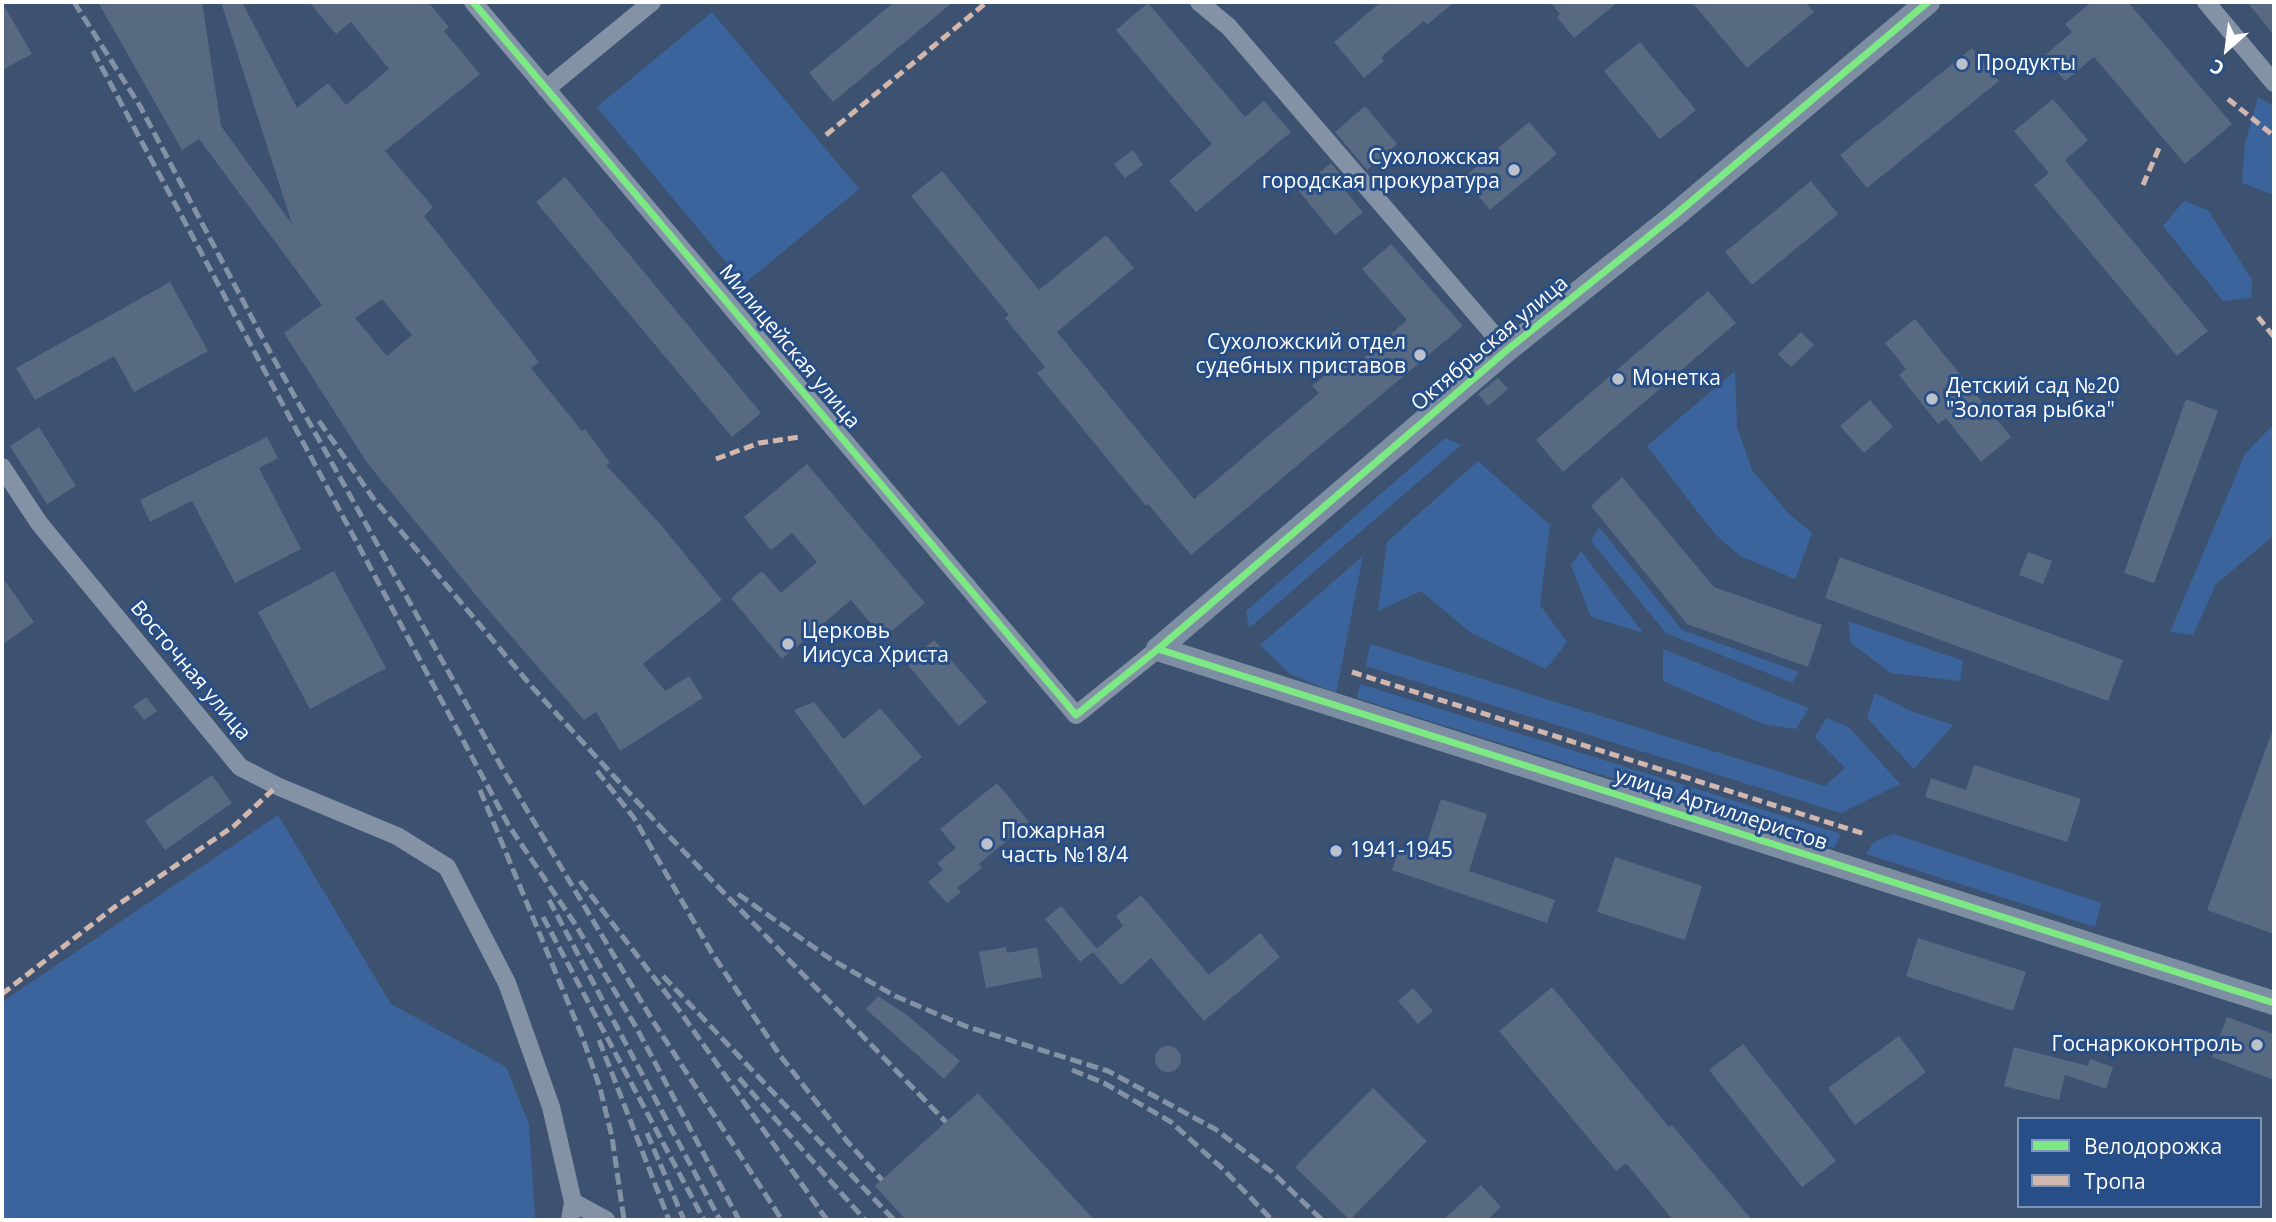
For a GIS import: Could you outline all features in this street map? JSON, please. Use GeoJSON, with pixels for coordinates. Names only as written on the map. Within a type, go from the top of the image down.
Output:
{"type":"FeatureCollection","features":[{"type":"Feature","properties":{"kind":"street","name":"Милицейская улица"},"geometry":{"type":"LineString","coordinates":[[474,2],[1076,715]]}},
{"type":"Feature","properties":{"kind":"street"},"geometry":{"type":"LineString","coordinates":[[546,89],[652,2]]}},
{"type":"Feature","properties":{"kind":"street"},"geometry":{"type":"LineString","coordinates":[[1199,2],[1229,27],[1507,350]]}},
{"type":"Feature","properties":{"kind":"street","name":"Октябрьская улица"},"geometry":{"type":"LineString","coordinates":[[1076,715],[1158,649],[1507,350],[1674,216],[1928,2]]}},
{"type":"Feature","properties":{"kind":"street"},"geometry":{"type":"LineString","coordinates":[[2206,2],[2274,83]]}},
{"type":"Feature","properties":{"kind":"street","name":"Восточная улица"},"geometry":{"type":"LineString","coordinates":[[2,467],[38,523],[240,767],[277,786],[397,836],[447,867],[507,983],[551,1107],[571,1211]]}},
{"type":"Feature","properties":{"kind":"street","name":"улица Артиллеристов"},"geometry":{"type":"LineString","coordinates":[[1158,649],[2274,1003]]}},
{"type":"Feature","properties":{"kind":"street"},"geometry":{"type":"LineString","coordinates":[[571,1211],[606,1220]]}},
{"type":"Feature","properties":{"kind":"shaded area"},"geometry":{"type":"Polygon","coordinates":[[[712,12],[859,189],[744,284],[597,107],[712,12]]]}},
{"type":"Feature","properties":{"kind":"shaded area"},"geometry":{"type":"Polygon","coordinates":[[[2258,97],[2274,106],[2274,195],[2242,183],[2245,143],[2258,97]]]}},
{"type":"Feature","properties":{"kind":"shaded area"},"geometry":{"type":"Polygon","coordinates":[[[2184,201],[2208,210],[2252,280],[2251,298],[2223,301],[2163,226],[2184,201]]]}},
{"type":"Feature","properties":{"kind":"shaded area"},"geometry":{"type":"Polygon","coordinates":[[[1735,371],[1737,427],[1752,470],[1788,513],[1812,533],[1795,579],[1740,556],[1714,533],[1647,446],[1735,371]]]}},
{"type":"Feature","properties":{"kind":"shaded area"},"geometry":{"type":"Polygon","coordinates":[[[2274,424],[2274,535],[2216,584],[2193,635],[2170,632],[2245,454],[2274,424]]]}},
{"type":"Feature","properties":{"kind":"shaded area"},"geometry":{"type":"Polygon","coordinates":[[[1445,438],[1461,445],[1249,628],[1246,611],[1445,438]]]}},
{"type":"Feature","properties":{"kind":"shaded area"},"geometry":{"type":"Polygon","coordinates":[[[1478,461],[1550,525],[1540,605],[1567,642],[1546,669],[1471,633],[1421,591],[1378,611],[1387,542],[1478,461]]]}},
{"type":"Feature","properties":{"kind":"shaded area"},"geometry":{"type":"Polygon","coordinates":[[[1599,527],[1682,630],[1799,672],[1792,683],[1666,633],[1591,541],[1599,527]]]}},
{"type":"Feature","properties":{"kind":"shaded area"},"geometry":{"type":"Polygon","coordinates":[[[1581,551],[1643,633],[1591,617],[1571,565],[1581,551]]]}},
{"type":"Feature","properties":{"kind":"shaded area"},"geometry":{"type":"Polygon","coordinates":[[[1363,556],[1336,693],[1290,674],[1260,645],[1363,556]]]}},
{"type":"Feature","properties":{"kind":"shaded area"},"geometry":{"type":"Polygon","coordinates":[[[1848,621],[1963,661],[1960,681],[1891,673],[1851,643],[1848,621]]]}},
{"type":"Feature","properties":{"kind":"shaded area"},"geometry":{"type":"Polygon","coordinates":[[[1370,644],[1825,786],[1845,768],[1815,737],[1826,718],[1849,727],[1900,784],[1841,813],[1366,666],[1370,644]]]}},
{"type":"Feature","properties":{"kind":"shaded area"},"geometry":{"type":"Polygon","coordinates":[[[1663,649],[1809,708],[1796,729],[1764,724],[1663,681],[1663,649]]]}},
{"type":"Feature","properties":{"kind":"shaded area"},"geometry":{"type":"Polygon","coordinates":[[[1360,684],[1841,834],[1834,848],[1357,698],[1360,684]]]}},
{"type":"Feature","properties":{"kind":"shaded area"},"geometry":{"type":"Polygon","coordinates":[[[1875,693],[1911,711],[1953,725],[1914,769],[1867,718],[1875,693]]]}},
{"type":"Feature","properties":{"kind":"shaded area"},"geometry":{"type":"Polygon","coordinates":[[[278,815],[391,1004],[506,1067],[529,1124],[535,1220],[2,1220],[2,1002],[278,815]]]}},
{"type":"Feature","properties":{"kind":"shaded area"},"geometry":{"type":"Polygon","coordinates":[[[1893,834],[2101,903],[2095,927],[1866,854],[1874,842],[1893,834]]]}},
{"type":"Feature","properties":{"kind":"building"},"geometry":{"type":"Polygon","coordinates":[[[2,2],[32,54],[2,70],[2,2]]]}},
{"type":"Feature","properties":{"kind":"building"},"geometry":{"type":"Polygon","coordinates":[[[98,2],[202,2],[221,126],[292,224],[221,2],[242,2],[297,108],[328,83],[346,105],[389,69],[351,22],[336,34],[309,2],[428,2],[449,27],[444,31],[480,74],[385,151],[433,207],[424,216],[539,362],[531,368],[582,431],[585,429],[610,463],[606,465],[661,525],[722,600],[643,664],[665,691],[689,676],[703,698],[620,751],[596,712],[584,720],[484,605],[368,464],[284,333],[322,305],[199,139],[182,150],[98,2]],[[382,299],[355,318],[387,356],[412,335],[382,299]]]}},
{"type":"Feature","properties":{"kind":"building"},"geometry":{"type":"Polygon","coordinates":[[[894,2],[953,2],[833,102],[809,73],[894,2]]]}},
{"type":"Feature","properties":{"kind":"building"},"geometry":{"type":"Polygon","coordinates":[[[1381,2],[1454,2],[1427,25],[1424,21],[1381,57],[1384,61],[1364,78],[1334,42],[1381,2]]]}},
{"type":"Feature","properties":{"kind":"building"},"geometry":{"type":"Polygon","coordinates":[[[1550,2],[1618,2],[1574,38],[1557,17],[1560,14],[1550,2]]]}},
{"type":"Feature","properties":{"kind":"building"},"geometry":{"type":"Polygon","coordinates":[[[1692,2],[1805,2],[1814,12],[1747,68],[1692,2]]]}},
{"type":"Feature","properties":{"kind":"building"},"geometry":{"type":"Polygon","coordinates":[[[2092,2],[2128,2],[2232,124],[2185,164],[2094,57],[2065,81],[2044,56],[2072,32],[2065,24],[2092,2]]]}},
{"type":"Feature","properties":{"kind":"building"},"geometry":{"type":"Polygon","coordinates":[[[2247,2],[2274,2],[2274,35],[2247,2]]]}},
{"type":"Feature","properties":{"kind":"building"},"geometry":{"type":"Polygon","coordinates":[[[1148,3],[1245,117],[1264,101],[1291,132],[1196,212],[1169,181],[1212,144],[1116,30],[1148,3]]]}},
{"type":"Feature","properties":{"kind":"building"},"geometry":{"type":"Polygon","coordinates":[[[1640,42],[1696,110],[1660,139],[1604,71],[1640,42]]]}},
{"type":"Feature","properties":{"kind":"building"},"geometry":{"type":"Polygon","coordinates":[[[1972,48],[1999,81],[1867,188],[1840,155],[1972,48]]]}},
{"type":"Feature","properties":{"kind":"building"},"geometry":{"type":"Polygon","coordinates":[[[2053,99],[2088,140],[2065,160],[2208,331],[2177,356],[2034,185],[2049,173],[2014,131],[2053,99]]]}},
{"type":"Feature","properties":{"kind":"building"},"geometry":{"type":"Polygon","coordinates":[[[1365,106],[1397,144],[1367,170],[1335,132],[1365,106]]]}},
{"type":"Feature","properties":{"kind":"building"},"geometry":{"type":"Polygon","coordinates":[[[1529,122],[1557,154],[1490,210],[1463,178],[1529,122]]]}},
{"type":"Feature","properties":{"kind":"building"},"geometry":{"type":"Polygon","coordinates":[[[1133,150],[1143,165],[1125,178],[1114,164],[1133,150]]]}},
{"type":"Feature","properties":{"kind":"building"},"geometry":{"type":"Polygon","coordinates":[[[1331,163],[1349,184],[1344,189],[1363,212],[1335,235],[1298,190],[1331,163]]]}},
{"type":"Feature","properties":{"kind":"building"},"geometry":{"type":"Polygon","coordinates":[[[942,171],[1039,290],[1106,235],[1134,268],[1057,332],[1194,499],[1319,393],[1312,386],[1342,361],[1350,370],[1407,320],[1362,269],[1391,244],[1463,326],[1191,555],[1148,504],[1146,506],[1037,373],[1045,367],[1005,318],[1009,315],[911,196],[942,171]]]}},
{"type":"Feature","properties":{"kind":"building"},"geometry":{"type":"Polygon","coordinates":[[[565,177],[761,413],[732,437],[536,202],[565,177]]]}},
{"type":"Feature","properties":{"kind":"building"},"geometry":{"type":"Polygon","coordinates":[[[1811,181],[1838,214],[1752,285],[1725,252],[1811,181]]]}},
{"type":"Feature","properties":{"kind":"building"},"geometry":{"type":"Polygon","coordinates":[[[170,282],[208,351],[134,392],[114,356],[35,400],[16,368],[170,282]]]}},
{"type":"Feature","properties":{"kind":"building"},"geometry":{"type":"Polygon","coordinates":[[[1708,291],[1736,323],[1563,472],[1536,440],[1708,291]]]}},
{"type":"Feature","properties":{"kind":"building"},"geometry":{"type":"Polygon","coordinates":[[[1915,319],[2011,437],[1981,462],[1946,418],[1938,424],[1899,375],[1906,369],[1885,343],[1915,319]]]}},
{"type":"Feature","properties":{"kind":"building"},"geometry":{"type":"Polygon","coordinates":[[[1801,332],[1814,345],[1791,367],[1778,354],[1801,332]]]}},
{"type":"Feature","properties":{"kind":"building"},"geometry":{"type":"Polygon","coordinates":[[[1498,378],[1508,389],[1488,406],[1478,394],[1498,378]]]}},
{"type":"Feature","properties":{"kind":"building"},"geometry":{"type":"Polygon","coordinates":[[[2186,399],[2218,411],[2154,583],[2124,573],[2186,399]]]}},
{"type":"Feature","properties":{"kind":"building"},"geometry":{"type":"Polygon","coordinates":[[[1870,400],[1893,427],[1864,453],[1840,426],[1870,400]]]}},
{"type":"Feature","properties":{"kind":"building"},"geometry":{"type":"Polygon","coordinates":[[[39,427],[76,486],[47,504],[10,446],[39,427]]]}},
{"type":"Feature","properties":{"kind":"building"},"geometry":{"type":"Polygon","coordinates":[[[267,437],[278,458],[259,468],[301,549],[235,583],[192,501],[150,522],[140,500],[267,437]]]}},
{"type":"Feature","properties":{"kind":"building"},"geometry":{"type":"Polygon","coordinates":[[[807,464],[925,603],[883,638],[851,600],[782,659],[731,598],[762,571],[781,593],[817,562],[792,533],[771,550],[744,517],[807,464]]]}},
{"type":"Feature","properties":{"kind":"building"},"geometry":{"type":"Polygon","coordinates":[[[1622,477],[1714,587],[1822,625],[1808,667],[1687,624],[1591,506],[1622,477]]]}},
{"type":"Feature","properties":{"kind":"building"},"geometry":{"type":"Polygon","coordinates":[[[2028,552],[2052,561],[2043,584],[2019,575],[2028,552]]]}},
{"type":"Feature","properties":{"kind":"building"},"geometry":{"type":"Polygon","coordinates":[[[1840,557],[2123,660],[2108,701],[1825,598],[1840,557]]]}},
{"type":"Feature","properties":{"kind":"building"},"geometry":{"type":"Polygon","coordinates":[[[334,571],[386,668],[310,709],[258,612],[334,571]]]}},
{"type":"Feature","properties":{"kind":"building"},"geometry":{"type":"Polygon","coordinates":[[[2,577],[34,622],[2,645],[2,577]]]}},
{"type":"Feature","properties":{"kind":"building"},"geometry":{"type":"Polygon","coordinates":[[[934,640],[987,702],[959,726],[906,663],[934,640]]]}},
{"type":"Feature","properties":{"kind":"building"},"geometry":{"type":"Polygon","coordinates":[[[146,697],[157,711],[144,720],[133,706],[146,697]]]}},
{"type":"Feature","properties":{"kind":"building"},"geometry":{"type":"Polygon","coordinates":[[[814,702],[844,739],[880,708],[922,757],[864,806],[794,710],[814,702]]]}},
{"type":"Feature","properties":{"kind":"building"},"geometry":{"type":"Polygon","coordinates":[[[2272,732],[2274,733],[2274,934],[2207,910],[2272,732]]]}},
{"type":"Feature","properties":{"kind":"building"},"geometry":{"type":"Polygon","coordinates":[[[1974,765],[2081,799],[2067,842],[1925,797],[1931,778],[1966,790],[1974,765]]]}},
{"type":"Feature","properties":{"kind":"building"},"geometry":{"type":"Polygon","coordinates":[[[212,775],[232,803],[165,850],[145,821],[212,775]]]}},
{"type":"Feature","properties":{"kind":"building"},"geometry":{"type":"Polygon","coordinates":[[[997,783],[1029,822],[979,864],[982,868],[957,888],[961,892],[947,903],[928,882],[943,870],[937,863],[956,848],[940,829],[997,783]]]}},
{"type":"Feature","properties":{"kind":"building"},"geometry":{"type":"Polygon","coordinates":[[[1441,799],[1487,814],[1469,871],[1555,900],[1547,923],[1392,870],[1400,847],[1423,855],[1441,799]]]}},
{"type":"Feature","properties":{"kind":"building"},"geometry":{"type":"Polygon","coordinates":[[[1615,857],[1702,886],[1685,940],[1597,912],[1615,857]]]}},
{"type":"Feature","properties":{"kind":"building"},"geometry":{"type":"Polygon","coordinates":[[[1141,895],[1209,975],[1260,933],[1280,957],[1204,1021],[1151,958],[1121,985],[1093,952],[1123,926],[1116,916],[1141,895]]]}},
{"type":"Feature","properties":{"kind":"building"},"geometry":{"type":"Polygon","coordinates":[[[1061,906],[1097,949],[1080,962],[1045,919],[1061,906]]]}},
{"type":"Feature","properties":{"kind":"building"},"geometry":{"type":"Polygon","coordinates":[[[1918,938],[2026,972],[2013,1011],[1906,976],[1918,938]]]}},
{"type":"Feature","properties":{"kind":"building"},"geometry":{"type":"Polygon","coordinates":[[[1006,947],[1007,953],[1037,947],[1042,977],[986,988],[979,952],[1006,947]]]}},
{"type":"Feature","properties":{"kind":"building"},"geometry":{"type":"Polygon","coordinates":[[[1552,987],[1669,1127],[1672,1125],[1752,1220],[1673,1220],[1626,1163],[1616,1171],[1499,1031],[1552,987]]]}},
{"type":"Feature","properties":{"kind":"building"},"geometry":{"type":"Polygon","coordinates":[[[1413,988],[1433,1011],[1418,1024],[1398,1001],[1413,988]]]}},
{"type":"Feature","properties":{"kind":"building"},"geometry":{"type":"Polygon","coordinates":[[[878,996],[907,1015],[960,1061],[944,1079],[866,1009],[878,996]]]}},
{"type":"Feature","properties":{"kind":"building"},"geometry":{"type":"Polygon","coordinates":[[[2227,1017],[2274,1034],[2274,1080],[2212,1057],[2227,1017]]]}},
{"type":"Feature","properties":{"kind":"building"},"geometry":{"type":"Polygon","coordinates":[[[1899,1036],[1926,1072],[1855,1125],[1828,1088],[1899,1036]]]}},
{"type":"Feature","properties":{"kind":"building"},"geometry":{"type":"Polygon","coordinates":[[[1743,1044],[1836,1161],[1802,1187],[1709,1070],[1743,1044]]]}},
{"type":"Feature","properties":{"kind":"building"},"geometry":{"type":"Polygon","coordinates":[[[1168,1046],[1177,1050],[1181,1059],[1177,1068],[1168,1072],[1159,1068],[1155,1059],[1159,1050],[1168,1046]]]}},
{"type":"Feature","properties":{"kind":"building"},"geometry":{"type":"Polygon","coordinates":[[[2014,1047],[2088,1066],[2090,1059],[2113,1067],[2106,1089],[2065,1075],[2059,1100],[2004,1086],[2014,1047]]]}},
{"type":"Feature","properties":{"kind":"building"},"geometry":{"type":"Polygon","coordinates":[[[1373,1088],[1427,1141],[1350,1220],[1295,1167],[1373,1088]]]}},
{"type":"Feature","properties":{"kind":"building"},"geometry":{"type":"Polygon","coordinates":[[[978,1093],[1094,1220],[906,1220],[875,1186],[978,1093]]]}},
{"type":"Feature","properties":{"kind":"building"},"geometry":{"type":"Polygon","coordinates":[[[1481,1185],[1501,1207],[1487,1220],[1443,1220],[1481,1185]]]}},
{"type":"Feature","properties":{"kind":"railway"},"geometry":{"type":"LineString","coordinates":[[74,2],[140,106],[270,352],[506,775],[653,1021],[782,1220]]}},
{"type":"Feature","properties":{"kind":"railway"},"geometry":{"type":"LineString","coordinates":[[93,51],[509,826],[575,924],[636,1027],[739,1220]]}},
{"type":"Feature","properties":{"kind":"railway"},"geometry":{"type":"LineString","coordinates":[[319,421],[373,498],[533,688],[666,833],[946,1122]]}},
{"type":"Feature","properties":{"kind":"railway"},"geometry":{"type":"LineString","coordinates":[[597,771],[634,818],[712,953],[779,1054],[846,1140],[882,1180]]}},
{"type":"Feature","properties":{"kind":"railway"},"geometry":{"type":"LineString","coordinates":[[480,790],[582,1036],[600,1088],[612,1137],[624,1220]]}},
{"type":"Feature","properties":{"kind":"railway"},"geometry":{"type":"LineString","coordinates":[[580,881],[679,1010],[827,1220]]}},
{"type":"Feature","properties":{"kind":"railway"},"geometry":{"type":"LineString","coordinates":[[738,894],[829,958],[895,996],[965,1026],[1108,1071],[1215,1129],[1272,1172],[1322,1220]]}},
{"type":"Feature","properties":{"kind":"railway"},"geometry":{"type":"LineString","coordinates":[[549,900],[720,1220]]}},
{"type":"Feature","properties":{"kind":"railway"},"geometry":{"type":"LineString","coordinates":[[543,917],[704,1220]]}},
{"type":"Feature","properties":{"kind":"railway"},"geometry":{"type":"LineString","coordinates":[[663,976],[894,1220]]}},
{"type":"Feature","properties":{"kind":"railway"},"geometry":{"type":"LineString","coordinates":[[599,1040],[669,1220]]}},
{"type":"Feature","properties":{"kind":"railway"},"geometry":{"type":"LineString","coordinates":[[1072,1070],[1104,1083],[1171,1122],[1224,1170],[1272,1220]]}},
{"type":"Feature","properties":{"kind":"railway"},"geometry":{"type":"LineString","coordinates":[[739,1078],[865,1220]]}},
{"type":"Feature","properties":{"kind":"railway"},"geometry":{"type":"LineString","coordinates":[[647,1133],[684,1220]]}},
{"type":"Feature","properties":{"kind":"marked path"},"geometry":{"type":"LineString","coordinates":[[826,135],[987,2]]}},
{"type":"Feature","properties":{"kind":"marked path"},"geometry":{"type":"LineString","coordinates":[[2228,99],[2274,136]]}},
{"type":"Feature","properties":{"kind":"marked path"},"geometry":{"type":"LineString","coordinates":[[2143,185],[2159,148]]}},
{"type":"Feature","properties":{"kind":"marked path"},"geometry":{"type":"LineString","coordinates":[[2258,317],[2274,337]]}},
{"type":"Feature","properties":{"kind":"marked path"},"geometry":{"type":"LineString","coordinates":[[716,459],[759,443],[800,437]]}},
{"type":"Feature","properties":{"kind":"marked path"},"geometry":{"type":"LineString","coordinates":[[1352,672],[1865,834]]}},
{"type":"Feature","properties":{"kind":"marked path"},"geometry":{"type":"LineString","coordinates":[[2,994],[116,906],[234,826],[277,786]]}},
{"type":"Feature","properties":{"kind":"cycle path"},"geometry":{"type":"LineString","coordinates":[[473,2],[1076,715],[1158,649],[1507,350],[1674,216],[1928,2]]}},
{"type":"Feature","properties":{"kind":"cycle path"},"geometry":{"type":"LineString","coordinates":[[1158,649],[2274,1003]]}},
{"type":"Feature","properties":{"kind":"place","name":"Продукты"},"geometry":{"type":"Point","coordinates":[1962,64]}},
{"type":"Feature","properties":{"kind":"place","name":"Сухоложская городская прокуратура"},"geometry":{"type":"Point","coordinates":[1514,170]}},
{"type":"Feature","properties":{"kind":"place","name":"Сухоложский отдел судебных приставов"},"geometry":{"type":"Point","coordinates":[1420,355]}},
{"type":"Feature","properties":{"kind":"place","name":"Монетка"},"geometry":{"type":"Point","coordinates":[1618,379]}},
{"type":"Feature","properties":{"kind":"place","name":"Детский сад №20 \"Золотая рыбка\""},"geometry":{"type":"Point","coordinates":[1932,399]}},
{"type":"Feature","properties":{"kind":"place","name":"Церковь Иисуса Христа"},"geometry":{"type":"Point","coordinates":[788,644]}},
{"type":"Feature","properties":{"kind":"place","name":"Пожарная часть №18/4"},"geometry":{"type":"Point","coordinates":[987,844]}},
{"type":"Feature","properties":{"kind":"place","name":"1941-1945"},"geometry":{"type":"Point","coordinates":[1336,851]}},
{"type":"Feature","properties":{"kind":"place","name":"Госнаркоконтроль"},"geometry":{"type":"Point","coordinates":[2257,1045]}}]}
